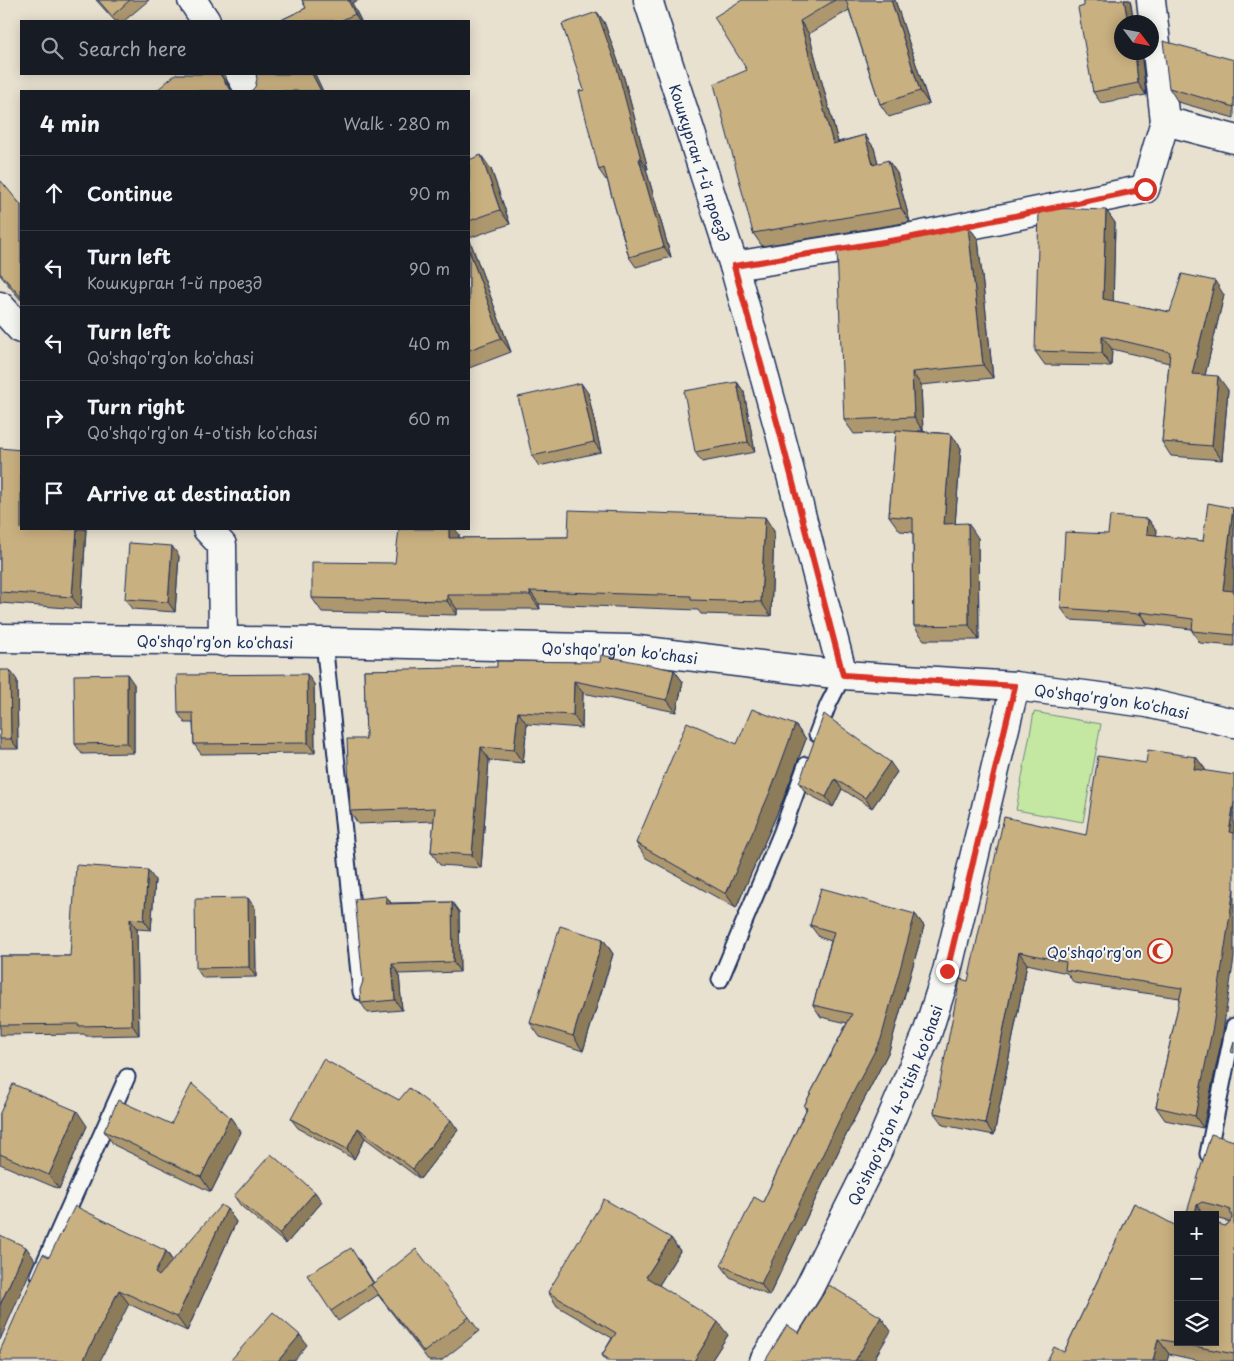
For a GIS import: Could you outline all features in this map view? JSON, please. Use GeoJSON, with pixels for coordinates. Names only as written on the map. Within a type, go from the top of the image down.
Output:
{"type":"FeatureCollection","features":[{"type":"Feature","properties":{"kind":"street"},"geometry":{"type":"LineString","coordinates":[[192,0],[205,20]]}},
{"type":"Feature","properties":{"kind":"street","name":"Кошкурган 1-й проезд"},"geometry":{"type":"LineString","coordinates":[[648,0],[734,266],[843,675]]}},
{"type":"Feature","properties":{"kind":"street"},"geometry":{"type":"LineString","coordinates":[[734,266],[908,238],[1145,189],[1165,121],[1152,0]]}},
{"type":"Feature","properties":{"kind":"street"},"geometry":{"type":"LineString","coordinates":[[241,75],[249,90]]}},
{"type":"Feature","properties":{"kind":"street"},"geometry":{"type":"LineString","coordinates":[[1165,121],[1234,139]]}},
{"type":"Feature","properties":{"kind":"street"},"geometry":{"type":"LineString","coordinates":[[0,306],[20,328]]}},
{"type":"Feature","properties":{"kind":"street"},"geometry":{"type":"LineString","coordinates":[[208,530],[222,545],[224,642]]}},
{"type":"Feature","properties":{"kind":"street","name":"Qo'shqo'rg'on ko'chasi"},"geometry":{"type":"LineString","coordinates":[[0,638],[324,642],[630,649],[843,675],[1015,686],[1147,703],[1234,723]]}},
{"type":"Feature","properties":{"kind":"street","name":"Qo'shqo'rg'on 4-o'tish ko'chasi"},"geometry":{"type":"LineString","coordinates":[[764,1361],[808,1290],[878,1150],[927,1034],[952,953],[1015,686]]}},
{"type":"Feature","properties":{"kind":"lane"},"geometry":{"type":"LineString","coordinates":[[324,642],[361,992]]}},
{"type":"Feature","properties":{"kind":"lane"},"geometry":{"type":"LineString","coordinates":[[720,980],[781,834],[828,705],[843,675]]}},
{"type":"Feature","properties":{"kind":"lane"},"geometry":{"type":"LineString","coordinates":[[1203,1168],[1234,1026]]}},
{"type":"Feature","properties":{"kind":"lane"},"geometry":{"type":"LineString","coordinates":[[32,1290],[127,1077]]}},
{"type":"Feature","properties":{"kind":"green space"},"geometry":{"type":"Polygon","coordinates":[[[1034,712],[1101,724],[1083,822],[1016,810],[1034,712]]]}},
{"type":"Feature","properties":{"kind":"building"},"geometry":{"type":"Polygon","coordinates":[[[98,0],[130,0],[112,16],[98,0]]]}},
{"type":"Feature","properties":{"kind":"building"},"geometry":{"type":"Polygon","coordinates":[[[302,0],[348,0],[355,14],[342,20],[281,20],[306,8],[302,0]]]}},
{"type":"Feature","properties":{"kind":"building"},"geometry":{"type":"Polygon","coordinates":[[[742,0],[835,0],[800,21],[833,144],[865,135],[873,165],[888,160],[901,208],[753,233],[714,84],[747,70],[714,17],[742,0]]]}},
{"type":"Feature","properties":{"kind":"building"},"geometry":{"type":"Polygon","coordinates":[[[846,0],[891,0],[920,91],[880,104],[846,0]]]}},
{"type":"Feature","properties":{"kind":"building"},"geometry":{"type":"Polygon","coordinates":[[[1084,0],[1124,0],[1127,15],[1114,15],[1114,60],[1136,60],[1138,83],[1093,92],[1078,8],[1084,6],[1084,0]]]}},
{"type":"Feature","properties":{"kind":"building"},"geometry":{"type":"Polygon","coordinates":[[[597,12],[617,68],[641,159],[639,159],[664,247],[629,257],[604,168],[599,170],[579,91],[584,90],[562,24],[597,12]]]}},
{"type":"Feature","properties":{"kind":"building"},"geometry":{"type":"Polygon","coordinates":[[[1163,41],[1234,60],[1234,107],[1169,88],[1163,41]]]}},
{"type":"Feature","properties":{"kind":"building"},"geometry":{"type":"Polygon","coordinates":[[[175,75],[221,75],[232,90],[157,90],[175,75]]]}},
{"type":"Feature","properties":{"kind":"building"},"geometry":{"type":"Polygon","coordinates":[[[256,75],[313,75],[320,90],[252,90],[257,79],[256,75]]]}},
{"type":"Feature","properties":{"kind":"building"},"geometry":{"type":"Polygon","coordinates":[[[481,155],[500,210],[470,221],[470,160],[481,155]]]}},
{"type":"Feature","properties":{"kind":"building"},"geometry":{"type":"Polygon","coordinates":[[[0,182],[20,204],[20,296],[0,273],[0,182]]]}},
{"type":"Feature","properties":{"kind":"building"},"geometry":{"type":"Polygon","coordinates":[[[1052,208],[1106,210],[1103,299],[1170,312],[1182,274],[1215,281],[1192,374],[1218,376],[1212,446],[1162,442],[1170,352],[1102,336],[1102,353],[1035,351],[1039,211],[1052,208]]]}},
{"type":"Feature","properties":{"kind":"building"},"geometry":{"type":"Polygon","coordinates":[[[968,226],[983,365],[912,372],[914,417],[844,420],[837,250],[901,240],[968,226]]]}},
{"type":"Feature","properties":{"kind":"building"},"geometry":{"type":"Polygon","coordinates":[[[470,253],[501,338],[470,350],[470,253]]]}},
{"type":"Feature","properties":{"kind":"building"},"geometry":{"type":"Polygon","coordinates":[[[737,382],[748,442],[695,452],[684,391],[737,382]]]}},
{"type":"Feature","properties":{"kind":"building"},"geometry":{"type":"Polygon","coordinates":[[[581,383],[594,442],[532,456],[518,397],[581,383]]]}},
{"type":"Feature","properties":{"kind":"building"},"geometry":{"type":"Polygon","coordinates":[[[896,430],[951,434],[944,524],[968,523],[969,625],[914,626],[913,518],[889,516],[896,430]]]}},
{"type":"Feature","properties":{"kind":"building"},"geometry":{"type":"Polygon","coordinates":[[[0,448],[20,450],[20,530],[77,530],[72,597],[0,592],[0,448]]]}},
{"type":"Feature","properties":{"kind":"building"},"geometry":{"type":"Polygon","coordinates":[[[1208,503],[1233,508],[1223,590],[1234,591],[1234,635],[1192,631],[1193,619],[1140,612],[1140,614],[1061,608],[1065,532],[1108,534],[1110,516],[1148,519],[1147,534],[1203,541],[1208,503]]]}},
{"type":"Feature","properties":{"kind":"building"},"geometry":{"type":"Polygon","coordinates":[[[569,510],[765,517],[761,602],[691,600],[691,596],[530,591],[530,595],[447,595],[447,601],[312,598],[312,562],[395,563],[399,530],[449,530],[449,538],[568,537],[569,510]]]}},
{"type":"Feature","properties":{"kind":"building"},"geometry":{"type":"Polygon","coordinates":[[[129,543],[172,546],[168,602],[125,599],[129,543]]]}},
{"type":"Feature","properties":{"kind":"building"},"geometry":{"type":"Polygon","coordinates":[[[601,655],[674,670],[667,700],[574,681],[573,715],[518,712],[514,750],[481,747],[472,855],[431,852],[435,808],[350,811],[347,739],[366,739],[364,670],[497,667],[497,661],[600,662],[601,655]]]}},
{"type":"Feature","properties":{"kind":"building"},"geometry":{"type":"Polygon","coordinates":[[[0,670],[10,670],[11,739],[0,739],[0,670]]]}},
{"type":"Feature","properties":{"kind":"building"},"geometry":{"type":"Polygon","coordinates":[[[127,674],[127,743],[75,744],[74,675],[127,674]]]}},
{"type":"Feature","properties":{"kind":"building"},"geometry":{"type":"Polygon","coordinates":[[[307,674],[308,743],[194,744],[193,713],[178,713],[177,675],[307,674]]]}},
{"type":"Feature","properties":{"kind":"building"},"geometry":{"type":"Polygon","coordinates":[[[752,709],[795,725],[773,785],[726,894],[636,843],[687,722],[737,744],[752,709]]]}},
{"type":"Feature","properties":{"kind":"building"},"geometry":{"type":"Polygon","coordinates":[[[824,714],[890,762],[865,798],[835,779],[826,797],[799,783],[824,714]]]}},
{"type":"Feature","properties":{"kind":"building"},"geometry":{"type":"Polygon","coordinates":[[[1148,750],[1196,757],[1194,769],[1234,775],[1234,802],[1229,832],[1234,833],[1234,888],[1213,1026],[1195,1116],[1156,1107],[1182,988],[1065,970],[1066,962],[1019,952],[985,1123],[934,1113],[960,979],[968,981],[1004,817],[1086,835],[1098,756],[1146,763],[1148,750]]]}},
{"type":"Feature","properties":{"kind":"building"},"geometry":{"type":"Polygon","coordinates":[[[76,865],[148,870],[144,920],[130,919],[132,1025],[0,1025],[0,956],[70,956],[76,865]]]}},
{"type":"Feature","properties":{"kind":"building"},"geometry":{"type":"Polygon","coordinates":[[[821,888],[915,914],[881,1039],[843,1112],[761,1284],[721,1265],[754,1197],[763,1202],[807,1108],[804,1106],[852,1014],[813,1005],[834,932],[810,925],[821,888]]]}},
{"type":"Feature","properties":{"kind":"building"},"geometry":{"type":"Polygon","coordinates":[[[386,896],[386,904],[452,902],[453,962],[392,964],[395,1000],[361,1003],[360,990],[363,981],[355,899],[386,896]]]}},
{"type":"Feature","properties":{"kind":"building"},"geometry":{"type":"Polygon","coordinates":[[[248,898],[249,967],[196,968],[195,899],[248,898]]]}},
{"type":"Feature","properties":{"kind":"building"},"geometry":{"type":"Polygon","coordinates":[[[560,926],[603,939],[573,1036],[530,1023],[560,926]]]}},
{"type":"Feature","properties":{"kind":"building"},"geometry":{"type":"Polygon","coordinates":[[[1234,1042],[1234,1053],[1231,1052],[1234,1042]]]}},
{"type":"Feature","properties":{"kind":"building"},"geometry":{"type":"Polygon","coordinates":[[[323,1059],[399,1100],[409,1088],[451,1120],[413,1169],[358,1128],[347,1149],[291,1119],[323,1059]]]}},
{"type":"Feature","properties":{"kind":"building"},"geometry":{"type":"Polygon","coordinates":[[[13,1084],[77,1111],[49,1175],[0,1154],[0,1113],[13,1084]]]}},
{"type":"Feature","properties":{"kind":"building"},"geometry":{"type":"Polygon","coordinates":[[[192,1084],[230,1117],[201,1177],[104,1131],[118,1100],[171,1124],[192,1084]]]}},
{"type":"Feature","properties":{"kind":"building"},"geometry":{"type":"Polygon","coordinates":[[[1211,1134],[1234,1141],[1234,1354],[1193,1346],[1219,1346],[1219,1224],[1225,1226],[1229,1223],[1232,1218],[1230,1210],[1202,1202],[1197,1205],[1196,1211],[1187,1211],[1211,1134]]]}},
{"type":"Feature","properties":{"kind":"building"},"geometry":{"type":"Polygon","coordinates":[[[271,1154],[315,1192],[279,1234],[234,1196],[271,1154]]]}},
{"type":"Feature","properties":{"kind":"building"},"geometry":{"type":"Polygon","coordinates":[[[604,1199],[671,1238],[646,1277],[718,1322],[694,1361],[611,1361],[602,1355],[616,1333],[548,1292],[604,1199]]]}},
{"type":"Feature","properties":{"kind":"building"},"geometry":{"type":"Polygon","coordinates":[[[1134,1203],[1174,1225],[1174,1342],[1158,1339],[1153,1361],[1047,1361],[1054,1347],[1064,1352],[1134,1203]]]}},
{"type":"Feature","properties":{"kind":"building"},"geometry":{"type":"Polygon","coordinates":[[[221,1205],[227,1209],[177,1317],[119,1290],[83,1361],[0,1361],[0,1351],[43,1254],[49,1257],[75,1206],[166,1251],[155,1273],[159,1276],[221,1205]]]}},
{"type":"Feature","properties":{"kind":"building"},"geometry":{"type":"Polygon","coordinates":[[[0,1235],[26,1247],[0,1305],[0,1235]]]}},
{"type":"Feature","properties":{"kind":"building"},"geometry":{"type":"Polygon","coordinates":[[[351,1248],[373,1283],[331,1311],[307,1275],[351,1248]]]}},
{"type":"Feature","properties":{"kind":"building"},"geometry":{"type":"Polygon","coordinates":[[[416,1249],[469,1317],[424,1352],[371,1285],[416,1249]]]}},
{"type":"Feature","properties":{"kind":"building"},"geometry":{"type":"Polygon","coordinates":[[[829,1285],[881,1317],[855,1361],[765,1361],[787,1325],[799,1333],[829,1285]]]}},
{"type":"Feature","properties":{"kind":"building"},"geometry":{"type":"Polygon","coordinates":[[[273,1312],[300,1335],[278,1361],[230,1361],[273,1312]]]}},
{"type":"Feature","properties":{"kind":"place","name":"Qo'shqo'rg'on"},"geometry":{"type":"Point","coordinates":[1160,951]}},
{"type":"Feature","properties":{"kind":"route"},"geometry":{"type":"LineString","coordinates":[[947,971],[1015,686],[843,675],[734,266],[908,238],[1145,189]]}}]}
